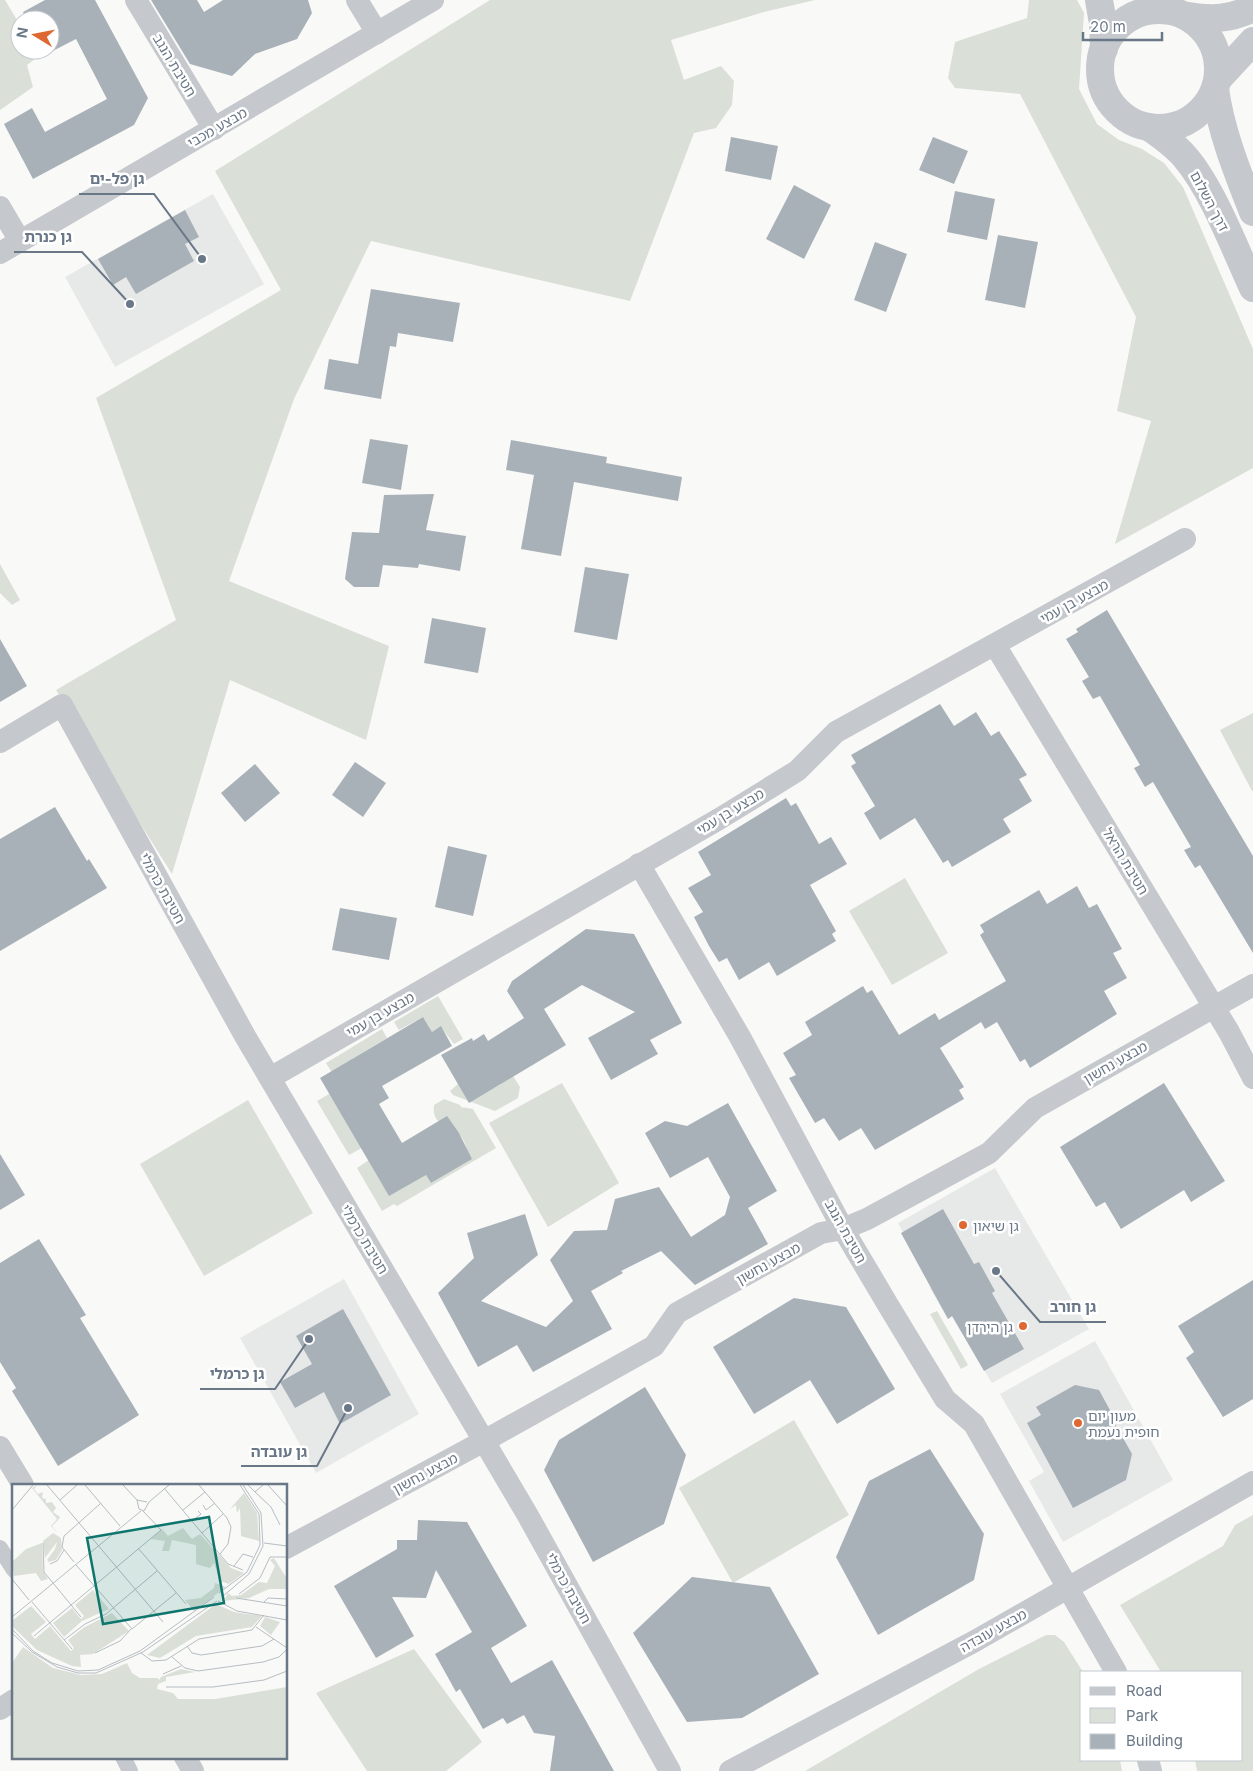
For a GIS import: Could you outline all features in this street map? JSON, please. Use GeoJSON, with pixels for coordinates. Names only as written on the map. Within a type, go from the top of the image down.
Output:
{"type":"FeatureCollection","features":[{"type":"Feature","properties":{"kind":"street","name":"חטיבת הנגב"},"geometry":{"type":"LineString","coordinates":[[136,0],[214,129]]}},
{"type":"Feature","properties":{"kind":"street"},"geometry":{"type":"LineString","coordinates":[[357,0],[377,33]]}},
{"type":"Feature","properties":{"kind":"street","name":"מבצע מכבי"},"geometry":{"type":"LineString","coordinates":[[0,253],[434,0]]}},
{"type":"Feature","properties":{"kind":"street"},"geometry":{"type":"LineString","coordinates":[[1099,0],[1103,23],[1104,49],[1100,68],[1106,95],[1123,116],[1149,127],[1177,126],[1194,118],[1207,105],[1216,84],[1253,41]]}},
{"type":"Feature","properties":{"kind":"street"},"geometry":{"type":"LineString","coordinates":[[1104,49],[1112,33],[1133,15],[1151,10],[1173,9],[1209,20],[1229,18],[1253,8]]}},
{"type":"Feature","properties":{"kind":"street"},"geometry":{"type":"LineString","coordinates":[[1173,9],[1202,28],[1213,43],[1218,60],[1216,84],[1218,116],[1253,212]]}},
{"type":"Feature","properties":{"kind":"street","name":"דרך השלום"},"geometry":{"type":"LineString","coordinates":[[1149,127],[1171,142],[1186,157],[1205,187],[1253,288]]}},
{"type":"Feature","properties":{"kind":"street"},"geometry":{"type":"LineString","coordinates":[[0,207],[20,241]]}},
{"type":"Feature","properties":{"kind":"street","name":"מבצע בן עמי"},"geometry":{"type":"LineString","coordinates":[[270,1078],[719,819],[798,771],[836,732],[1185,540]]}},
{"type":"Feature","properties":{"kind":"street","name":"חטיבת הראל"},"geometry":{"type":"LineString","coordinates":[[995,645],[1214,1008],[1253,1078]]}},
{"type":"Feature","properties":{"kind":"street","name":"חטיבת כרמלי"},"geometry":{"type":"LineString","coordinates":[[0,742],[62,705],[270,1078],[576,1599],[670,1771]]}},
{"type":"Feature","properties":{"kind":"street","name":"חטיבת הנגב"},"geometry":{"type":"LineString","coordinates":[[639,864],[740,1037],[843,1229],[945,1398],[974,1424],[1115,1671]]}},
{"type":"Feature","properties":{"kind":"street","name":"מבצע נחשון"},"geometry":{"type":"LineString","coordinates":[[288,1547],[654,1346],[677,1313],[821,1233],[843,1229],[867,1219],[989,1153],[1035,1108],[1253,985]]}},
{"type":"Feature","properties":{"kind":"street"},"geometry":{"type":"LineString","coordinates":[[0,1446],[22,1484]]}},
{"type":"Feature","properties":{"kind":"street","name":"מבצע עובדה"},"geometry":{"type":"LineString","coordinates":[[730,1771],[974,1641],[1253,1482]]}},
{"type":"Feature","properties":{"kind":"street"},"geometry":{"type":"LineString","coordinates":[[0,1548],[12,1567]]}},
{"type":"Feature","properties":{"kind":"street"},"geometry":{"type":"LineString","coordinates":[[0,1709],[12,1701]]}},
{"type":"Feature","properties":{"kind":"street"},"geometry":{"type":"LineString","coordinates":[[124,1758],[130,1771]]}},
{"type":"Feature","properties":{"kind":"street"},"geometry":{"type":"LineString","coordinates":[[186,1758],[193,1771]]}},
{"type":"Feature","properties":{"kind":"shaded area"},"geometry":{"type":"Polygon","coordinates":[[[213,194],[264,284],[115,367],[65,277],[213,194]]]}},
{"type":"Feature","properties":{"kind":"shaded area"},"geometry":{"type":"Polygon","coordinates":[[[995,1168],[1089,1329],[992,1383],[981,1365],[965,1309],[948,1319],[930,1288],[943,1280],[927,1278],[898,1223],[995,1168]]]}},
{"type":"Feature","properties":{"kind":"shaded area"},"geometry":{"type":"Polygon","coordinates":[[[344,1279],[419,1414],[316,1473],[240,1338],[344,1279]]]}},
{"type":"Feature","properties":{"kind":"shaded area","name":"מעון יום חופית נעמת"},"geometry":{"type":"Polygon","coordinates":[[[1095,1341],[1173,1480],[1063,1542],[1029,1481],[1044,1472],[1000,1394],[1095,1341]]]}},
{"type":"Feature","properties":{"kind":"green space"},"geometry":{"type":"Polygon","coordinates":[[[0,0],[5,0],[11,10],[10,60],[34,60],[27,65],[33,87],[0,110],[0,0]]]}},
{"type":"Feature","properties":{"kind":"green space"},"geometry":{"type":"Polygon","coordinates":[[[490,0],[815,0],[764,12],[671,40],[684,80],[721,66],[734,81],[732,105],[716,128],[694,133],[630,301],[371,241],[294,399],[229,581],[389,646],[366,740],[230,680],[172,874],[56,690],[176,620],[96,398],[281,290],[215,171],[490,0]]]}},
{"type":"Feature","properties":{"kind":"green space"},"geometry":{"type":"Polygon","coordinates":[[[1029,0],[1077,0],[1084,13],[1079,89],[1097,124],[1119,140],[1142,149],[1164,163],[1183,187],[1253,349],[1253,468],[1115,544],[1151,421],[1117,411],[1136,317],[1020,94],[955,88],[948,78],[955,42],[1027,18],[1029,0]]]}},
{"type":"Feature","properties":{"kind":"green space"},"geometry":{"type":"Polygon","coordinates":[[[0,564],[20,600],[12,605],[0,593],[0,564]]]}},
{"type":"Feature","properties":{"kind":"green space"},"geometry":{"type":"Polygon","coordinates":[[[1253,713],[1253,791],[1252,791],[1220,730],[1253,713]]]}},
{"type":"Feature","properties":{"kind":"green space"},"geometry":{"type":"Polygon","coordinates":[[[905,878],[948,953],[892,985],[849,911],[905,878]]]}},
{"type":"Feature","properties":{"kind":"green space"},"geometry":{"type":"Polygon","coordinates":[[[438,996],[463,1039],[454,1044],[441,1027],[432,1032],[423,1017],[399,1030],[394,1022],[438,996]]]}},
{"type":"Feature","properties":{"kind":"green space"},"geometry":{"type":"Polygon","coordinates":[[[382,1029],[387,1038],[352,1059],[366,1084],[362,1148],[349,1155],[317,1101],[341,1087],[326,1063],[382,1029]]]}},
{"type":"Feature","properties":{"kind":"green space"},"geometry":{"type":"Polygon","coordinates":[[[503,1060],[520,1087],[518,1098],[495,1111],[453,1095],[450,1091],[458,1084],[480,1096],[501,1084],[498,1079],[503,1060]]]}},
{"type":"Feature","properties":{"kind":"green space"},"geometry":{"type":"Polygon","coordinates":[[[562,1083],[619,1183],[548,1227],[489,1123],[562,1083]]]}},
{"type":"Feature","properties":{"kind":"green space"},"geometry":{"type":"Polygon","coordinates":[[[444,1099],[461,1107],[473,1109],[496,1148],[397,1206],[394,1204],[382,1211],[357,1168],[369,1160],[425,1173],[431,1183],[471,1159],[460,1135],[436,1118],[434,1105],[444,1099]]]}},
{"type":"Feature","properties":{"kind":"green space"},"geometry":{"type":"Polygon","coordinates":[[[248,1100],[313,1213],[204,1276],[140,1164],[248,1100]]]}},
{"type":"Feature","properties":{"kind":"green space"},"geometry":{"type":"Polygon","coordinates":[[[937,1311],[968,1365],[961,1369],[930,1314],[937,1311]]]}},
{"type":"Feature","properties":{"kind":"green space"},"geometry":{"type":"Polygon","coordinates":[[[794,1420],[849,1515],[733,1583],[679,1488],[794,1420]]]}},
{"type":"Feature","properties":{"kind":"green space"},"geometry":{"type":"Polygon","coordinates":[[[1253,1515],[1253,1771],[1197,1771],[1195,1761],[1243,1761],[1243,1671],[1160,1671],[1120,1605],[1223,1546],[1235,1525],[1253,1515]]]}},
{"type":"Feature","properties":{"kind":"green space"},"geometry":{"type":"Polygon","coordinates":[[[1046,1635],[1055,1635],[1064,1642],[1082,1671],[1080,1671],[1080,1761],[1120,1761],[1122,1771],[805,1771],[979,1669],[1046,1635]]]}},
{"type":"Feature","properties":{"kind":"green space"},"geometry":{"type":"Polygon","coordinates":[[[414,1649],[482,1742],[446,1771],[367,1771],[316,1693],[414,1649]]]}},
{"type":"Feature","properties":{"kind":"building"},"geometry":{"type":"Polygon","coordinates":[[[45,0],[95,0],[148,98],[134,125],[33,179],[4,124],[32,108],[45,132],[107,99],[76,39],[60,47],[60,10],[27,10],[45,0]]]}},
{"type":"Feature","properties":{"kind":"building"},"geometry":{"type":"Polygon","coordinates":[[[151,0],[197,0],[204,12],[223,0],[308,0],[312,13],[297,39],[255,54],[232,76],[190,64],[151,0]]]}},
{"type":"Feature","properties":{"kind":"building"},"geometry":{"type":"Polygon","coordinates":[[[731,137],[778,146],[771,180],[725,171],[731,137]]]}},
{"type":"Feature","properties":{"kind":"building"},"geometry":{"type":"Polygon","coordinates":[[[933,137],[968,151],[954,184],[919,170],[933,137]]]}},
{"type":"Feature","properties":{"kind":"building"},"geometry":{"type":"Polygon","coordinates":[[[794,185],[831,205],[804,259],[766,239],[794,185]]]}},
{"type":"Feature","properties":{"kind":"building"},"geometry":{"type":"Polygon","coordinates":[[[955,191],[995,199],[987,240],[947,232],[955,191]]]}},
{"type":"Feature","properties":{"kind":"building"},"geometry":{"type":"Polygon","coordinates":[[[185,210],[199,237],[185,244],[194,261],[136,294],[126,277],[113,285],[98,259],[185,210]]]}},
{"type":"Feature","properties":{"kind":"building"},"geometry":{"type":"Polygon","coordinates":[[[998,235],[1038,242],[1025,308],[985,300],[998,235]]]}},
{"type":"Feature","properties":{"kind":"building"},"geometry":{"type":"Polygon","coordinates":[[[875,242],[907,254],[886,312],[854,300],[875,242]]]}},
{"type":"Feature","properties":{"kind":"building"},"geometry":{"type":"Polygon","coordinates":[[[371,289],[460,303],[453,342],[398,333],[396,347],[390,346],[381,399],[324,389],[329,359],[358,364],[371,289]]]}},
{"type":"Feature","properties":{"kind":"building"},"geometry":{"type":"Polygon","coordinates":[[[370,439],[408,445],[401,490],[362,483],[370,439]]]}},
{"type":"Feature","properties":{"kind":"building"},"geometry":{"type":"Polygon","coordinates":[[[511,440],[607,457],[606,463],[682,477],[678,501],[574,482],[561,556],[521,549],[534,475],[506,470],[511,440]]]}},
{"type":"Feature","properties":{"kind":"building"},"geometry":{"type":"Polygon","coordinates":[[[434,494],[426,530],[466,536],[460,571],[419,564],[418,568],[383,565],[379,587],[354,587],[345,579],[352,532],[379,533],[384,495],[434,494]]]}},
{"type":"Feature","properties":{"kind":"building"},"geometry":{"type":"Polygon","coordinates":[[[585,567],[629,574],[617,640],[574,632],[585,567]]]}},
{"type":"Feature","properties":{"kind":"building"},"geometry":{"type":"Polygon","coordinates":[[[1107,610],[1253,856],[1253,953],[1200,865],[1195,868],[1184,850],[1191,847],[1153,782],[1145,787],[1134,768],[1140,765],[1100,696],[1093,699],[1082,681],[1089,677],[1066,639],[1078,632],[1076,629],[1107,610]]]}},
{"type":"Feature","properties":{"kind":"building"},"geometry":{"type":"Polygon","coordinates":[[[432,618],[486,628],[478,673],[424,663],[432,618]]]}},
{"type":"Feature","properties":{"kind":"building"},"geometry":{"type":"Polygon","coordinates":[[[0,639],[27,686],[0,702],[0,639]]]}},
{"type":"Feature","properties":{"kind":"building"},"geometry":{"type":"Polygon","coordinates":[[[940,704],[954,726],[976,712],[991,736],[999,731],[1027,775],[1019,779],[1032,801],[1003,819],[1011,832],[952,867],[948,860],[943,863],[915,818],[880,840],[864,813],[875,806],[851,766],[856,763],[851,755],[940,704]]]}},
{"type":"Feature","properties":{"kind":"building"},"geometry":{"type":"Polygon","coordinates":[[[355,762],[386,783],[363,817],[332,795],[355,762]]]}},
{"type":"Feature","properties":{"kind":"building"},"geometry":{"type":"Polygon","coordinates":[[[255,764],[280,793],[245,822],[221,793],[255,764]]]}},
{"type":"Feature","properties":{"kind":"building"},"geometry":{"type":"Polygon","coordinates":[[[786,798],[791,806],[796,803],[819,844],[831,837],[847,864],[810,885],[836,931],[832,934],[836,941],[777,976],[769,962],[739,980],[727,958],[719,962],[709,946],[694,917],[703,912],[688,888],[711,875],[698,852],[786,798]]]}},
{"type":"Feature","properties":{"kind":"building"},"geometry":{"type":"Polygon","coordinates":[[[55,807],[87,861],[89,859],[107,888],[0,951],[0,839],[55,807]]]}},
{"type":"Feature","properties":{"kind":"building"},"geometry":{"type":"Polygon","coordinates":[[[448,846],[487,855],[473,916],[435,907],[448,846]]]}},
{"type":"Feature","properties":{"kind":"building"},"geometry":{"type":"Polygon","coordinates":[[[1077,886],[1089,908],[1097,904],[1122,949],[1113,953],[1127,978],[1104,991],[1117,1014],[1030,1068],[1025,1059],[1020,1062],[997,1022],[985,1029],[981,1022],[940,1048],[964,1087],[959,1090],[964,1099],[875,1150],[861,1128],[839,1141],[824,1118],[815,1123],[789,1078],[796,1075],[783,1053],[812,1035],[805,1022],[863,986],[867,993],[872,990],[899,1035],[935,1013],[939,1020],[1006,981],[980,935],[984,932],[980,925],[1039,890],[1047,904],[1077,886]]]}},
{"type":"Feature","properties":{"kind":"building"},"geometry":{"type":"Polygon","coordinates":[[[340,908],[397,918],[389,960],[332,950],[340,908]]]}},
{"type":"Feature","properties":{"kind":"building"},"geometry":{"type":"Polygon","coordinates":[[[586,929],[634,934],[682,1023],[650,1040],[658,1054],[611,1080],[588,1038],[635,1012],[582,985],[544,1009],[566,1045],[469,1103],[441,1055],[472,1038],[473,1041],[484,1034],[488,1041],[524,1018],[507,991],[512,981],[586,929]]]}},
{"type":"Feature","properties":{"kind":"building"},"geometry":{"type":"Polygon","coordinates":[[[423,1017],[432,1032],[441,1026],[452,1046],[382,1086],[389,1098],[379,1104],[402,1143],[447,1116],[459,1133],[472,1159],[431,1183],[426,1175],[389,1196],[320,1078],[423,1017]]]}},
{"type":"Feature","properties":{"kind":"building"},"geometry":{"type":"Polygon","coordinates":[[[1164,1083],[1225,1181],[1191,1202],[1184,1190],[1121,1229],[1105,1202],[1096,1207],[1060,1147],[1164,1083]]]}},
{"type":"Feature","properties":{"kind":"building"},"geometry":{"type":"Polygon","coordinates":[[[728,1103],[777,1191],[748,1208],[768,1244],[695,1285],[661,1251],[621,1271],[623,1273],[591,1291],[612,1329],[533,1372],[517,1345],[478,1367],[438,1293],[474,1258],[467,1233],[525,1214],[538,1255],[481,1301],[546,1327],[573,1301],[550,1260],[574,1231],[607,1230],[615,1199],[659,1187],[691,1237],[725,1215],[730,1197],[708,1157],[670,1178],[645,1133],[665,1121],[687,1126],[728,1103]]]}},
{"type":"Feature","properties":{"kind":"building"},"geometry":{"type":"Polygon","coordinates":[[[0,1154],[25,1195],[0,1210],[0,1154]]]}},
{"type":"Feature","properties":{"kind":"building"},"geometry":{"type":"Polygon","coordinates":[[[943,1209],[974,1264],[979,1262],[995,1291],[992,1293],[1024,1349],[984,1371],[952,1316],[948,1319],[901,1233],[943,1209]]]}},
{"type":"Feature","properties":{"kind":"building"},"geometry":{"type":"Polygon","coordinates":[[[39,1239],[86,1315],[80,1318],[139,1415],[58,1466],[12,1391],[16,1388],[0,1362],[0,1263],[39,1239]]]}},
{"type":"Feature","properties":{"kind":"building"},"geometry":{"type":"Polygon","coordinates":[[[1253,1280],[1253,1399],[1223,1417],[1186,1358],[1194,1352],[1178,1326],[1253,1280]]]}},
{"type":"Feature","properties":{"kind":"building"},"geometry":{"type":"Polygon","coordinates":[[[794,1298],[846,1307],[895,1389],[837,1424],[810,1380],[754,1414],[713,1347],[794,1298]]]}},
{"type":"Feature","properties":{"kind":"building"},"geometry":{"type":"Polygon","coordinates":[[[343,1309],[391,1395],[340,1424],[324,1392],[295,1408],[280,1382],[312,1364],[296,1336],[343,1309]]]}},
{"type":"Feature","properties":{"kind":"building"},"geometry":{"type":"Polygon","coordinates":[[[1075,1385],[1099,1390],[1111,1412],[1109,1413],[1132,1454],[1126,1480],[1073,1508],[1027,1423],[1041,1415],[1036,1407],[1075,1385]]]}},
{"type":"Feature","properties":{"kind":"building"},"geometry":{"type":"Polygon","coordinates":[[[645,1387],[686,1455],[664,1524],[593,1562],[544,1470],[559,1440],[645,1387]]]}},
{"type":"Feature","properties":{"kind":"building"},"geometry":{"type":"Polygon","coordinates":[[[930,1449],[984,1534],[974,1580],[878,1635],[836,1557],[869,1481],[930,1449]]]}},
{"type":"Feature","properties":{"kind":"building"},"geometry":{"type":"Polygon","coordinates":[[[418,1520],[467,1522],[527,1626],[491,1648],[511,1683],[552,1660],[614,1771],[550,1771],[555,1736],[534,1733],[524,1715],[507,1724],[503,1718],[483,1729],[460,1689],[456,1692],[435,1654],[472,1632],[436,1570],[426,1598],[392,1597],[414,1636],[376,1658],[334,1586],[397,1549],[397,1540],[417,1540],[418,1520]]]}},
{"type":"Feature","properties":{"kind":"building"},"geometry":{"type":"Polygon","coordinates":[[[692,1577],[770,1587],[819,1674],[742,1718],[687,1722],[633,1633],[692,1577]]]}},
{"type":"Feature","properties":{"kind":"place","name":"גן פל-ים"},"geometry":{"type":"Point","coordinates":[202,259]}},
{"type":"Feature","properties":{"kind":"place","name":"גן כנרת"},"geometry":{"type":"Point","coordinates":[130,304]}},
{"type":"Feature","properties":{"kind":"place","name":"גן שיאון"},"geometry":{"type":"Point","coordinates":[963,1225]}},
{"type":"Feature","properties":{"kind":"place","name":"גן חורב"},"geometry":{"type":"Point","coordinates":[996,1271]}},
{"type":"Feature","properties":{"kind":"place","name":"גן הירדן"},"geometry":{"type":"Point","coordinates":[1023,1326]}},
{"type":"Feature","properties":{"kind":"place","name":"גן כרמלי"},"geometry":{"type":"Point","coordinates":[309,1339]}},
{"type":"Feature","properties":{"kind":"place","name":"גן עובדה"},"geometry":{"type":"Point","coordinates":[348,1408]}},
{"type":"Feature","properties":{"kind":"place","name":"מעון יום חופית נעמת"},"geometry":{"type":"Point","coordinates":[1078,1423]}}]}
